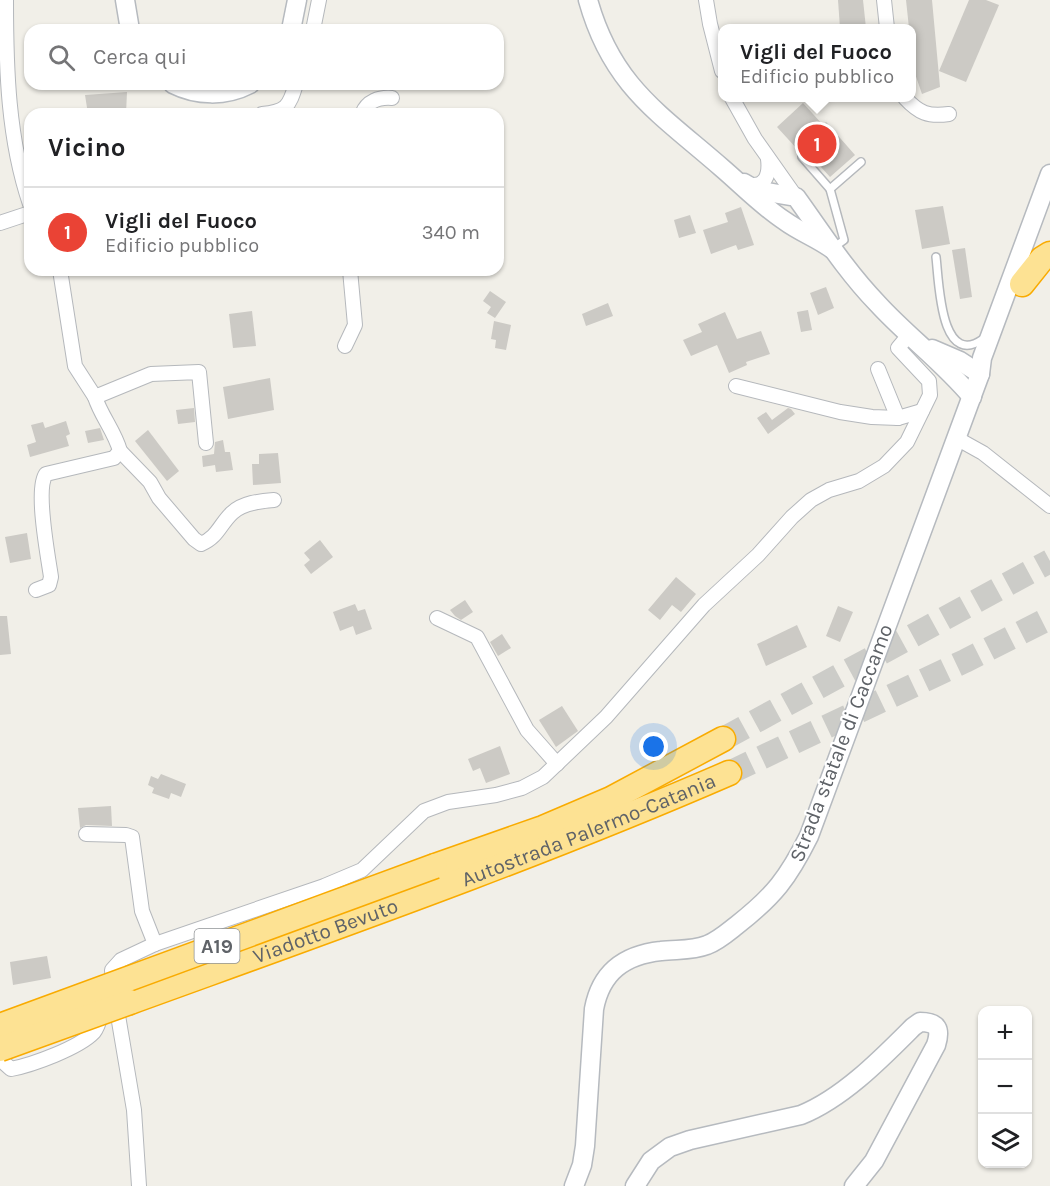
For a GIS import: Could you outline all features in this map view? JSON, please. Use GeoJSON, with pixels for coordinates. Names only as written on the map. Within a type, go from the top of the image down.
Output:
{"type":"FeatureCollection","features":[{"type":"Feature","properties":{"kind":"highway"},"geometry":{"type":"LineString","coordinates":[[1022,284],[1042,259],[1050,254]]}},
{"type":"Feature","properties":{"kind":"highway","name":"Autostrada Palermo-Catania"},"geometry":{"type":"LineString","coordinates":[[435,866],[543,828],[611,799],[723,739]]}},
{"type":"Feature","properties":{"kind":"highway","name":"Autostrada Palermo-Catania"},"geometry":{"type":"LineString","coordinates":[[449,886],[612,822],[729,772]]}},
{"type":"Feature","properties":{"kind":"highway","name":"Viadotto Bevuto"},"geometry":{"type":"LineString","coordinates":[[0,1026],[435,866]]}},
{"type":"Feature","properties":{"kind":"highway","name":"Viadotto Bevuto"},"geometry":{"type":"LineString","coordinates":[[0,1049],[449,886]]}},
{"type":"Feature","properties":{"kind":"main road"},"geometry":{"type":"LineString","coordinates":[[125,0],[129,24]]}},
{"type":"Feature","properties":{"kind":"main road"},"geometry":{"type":"LineString","coordinates":[[292,24],[297,0]]}},
{"type":"Feature","properties":{"kind":"main road"},"geometry":{"type":"LineString","coordinates":[[588,0],[603,42],[630,87],[759,202],[787,223],[832,249]]}},
{"type":"Feature","properties":{"kind":"main road"},"geometry":{"type":"LineString","coordinates":[[191,90],[211,94],[234,90]]}},
{"type":"Feature","properties":{"kind":"main road"},"geometry":{"type":"LineString","coordinates":[[722,169],[762,192],[782,193],[796,197],[832,249],[877,304],[914,339],[958,369],[972,397]]}},
{"type":"Feature","properties":{"kind":"main road","name":"Strada statale di Caccamo"},"geometry":{"type":"LineString","coordinates":[[574,1186],[582,1165],[585,1146],[594,1009],[597,994],[612,972],[633,957],[661,951],[692,949],[707,945],[723,936],[758,909],[794,868],[809,836],[972,397],[990,334],[1050,175]]}},
{"type":"Feature","properties":{"kind":"main road"},"geometry":{"type":"LineString","coordinates":[[759,202],[778,207],[787,206],[796,197]]}},
{"type":"Feature","properties":{"kind":"main road","name":"Strada statale di Caccamo"},"geometry":{"type":"LineString","coordinates":[[981,366],[991,360],[1050,208]]}},
{"type":"Feature","properties":{"kind":"main road"},"geometry":{"type":"LineString","coordinates":[[958,369],[981,366]]}},
{"type":"Feature","properties":{"kind":"main road"},"geometry":{"type":"LineString","coordinates":[[635,1186],[651,1161],[670,1147],[690,1140],[801,1115],[816,1109],[844,1090],[913,1027],[920,1022],[932,1024],[937,1027],[939,1034],[936,1045],[874,1161],[863,1178],[854,1186]]}},
{"type":"Feature","properties":{"kind":"street"},"geometry":{"type":"LineString","coordinates":[[6,0],[6,38],[13,134],[24,184]]}},
{"type":"Feature","properties":{"kind":"street"},"geometry":{"type":"LineString","coordinates":[[313,24],[319,0]]}},
{"type":"Feature","properties":{"kind":"street"},"geometry":{"type":"LineString","coordinates":[[706,0],[718,53]]}},
{"type":"Feature","properties":{"kind":"street"},"geometry":{"type":"LineString","coordinates":[[884,0],[887,24]]}},
{"type":"Feature","properties":{"kind":"street"},"geometry":{"type":"LineString","coordinates":[[285,108],[294,90]]}},
{"type":"Feature","properties":{"kind":"street"},"geometry":{"type":"LineString","coordinates":[[365,108],[379,97],[392,98]]}},
{"type":"Feature","properties":{"kind":"street"},"geometry":{"type":"LineString","coordinates":[[734,102],[768,159],[796,197]]}},
{"type":"Feature","properties":{"kind":"street"},"geometry":{"type":"LineString","coordinates":[[909,102],[919,111],[938,115],[949,114]]}},
{"type":"Feature","properties":{"kind":"street"},"geometry":{"type":"LineString","coordinates":[[744,183],[756,186],[765,181],[770,171],[768,159]]}},
{"type":"Feature","properties":{"kind":"street"},"geometry":{"type":"LineString","coordinates":[[0,223],[24,215]]}},
{"type":"Feature","properties":{"kind":"street"},"geometry":{"type":"LineString","coordinates":[[61,276],[75,366],[95,397],[98,408],[118,443],[120,451],[150,482],[164,504],[194,539],[201,544],[211,540],[233,512],[259,501],[274,500]]}},
{"type":"Feature","properties":{"kind":"street"},"geometry":{"type":"LineString","coordinates":[[345,346],[355,325],[351,276]]}},
{"type":"Feature","properties":{"kind":"street"},"geometry":{"type":"LineString","coordinates":[[139,1186],[134,1110],[113,986],[112,970],[121,960],[155,944],[324,886],[362,870],[424,811],[448,802],[496,795],[522,788],[543,777],[606,717],[704,605],[758,555],[792,517],[811,500],[829,490],[859,481],[884,466],[907,442],[930,395],[929,381],[898,348],[914,339]]}},
{"type":"Feature","properties":{"kind":"street"},"geometry":{"type":"LineString","coordinates":[[878,369],[898,418]]}},
{"type":"Feature","properties":{"kind":"street"},"geometry":{"type":"LineString","coordinates":[[95,397],[151,374],[199,372],[206,443]]}},
{"type":"Feature","properties":{"kind":"street"},"geometry":{"type":"LineString","coordinates":[[736,386],[840,412],[872,417],[898,418],[922,411]]}},
{"type":"Feature","properties":{"kind":"street"},"geometry":{"type":"LineString","coordinates":[[956,438],[983,453],[1050,506]]}},
{"type":"Feature","properties":{"kind":"street"},"geometry":{"type":"LineString","coordinates":[[36,590],[49,585],[51,577],[41,500],[42,480],[46,474],[114,458],[120,451]]}},
{"type":"Feature","properties":{"kind":"street"},"geometry":{"type":"LineString","coordinates":[[437,618],[477,637],[527,730],[557,764]]}},
{"type":"Feature","properties":{"kind":"street"},"geometry":{"type":"LineString","coordinates":[[86,834],[132,837],[142,911],[155,944]]}},
{"type":"Feature","properties":{"kind":"street"},"geometry":{"type":"LineString","coordinates":[[0,1055],[2,1061],[11,1069],[25,1067],[66,1050],[94,1031],[113,986]]}},
{"type":"Feature","properties":{"kind":"lane"},"geometry":{"type":"LineString","coordinates":[[802,157],[830,189],[844,240],[832,249]]}},
{"type":"Feature","properties":{"kind":"lane"},"geometry":{"type":"LineString","coordinates":[[830,189],[861,162]]}},
{"type":"Feature","properties":{"kind":"lane"},"geometry":{"type":"LineString","coordinates":[[936,257],[943,319],[953,339],[964,345],[975,345],[990,334]]}},
{"type":"Feature","properties":{"kind":"building"},"geometry":{"type":"Polygon","coordinates":[[[838,0],[863,0],[866,24],[840,24],[838,0]]]}},
{"type":"Feature","properties":{"kind":"building"},"geometry":{"type":"Polygon","coordinates":[[[906,0],[932,0],[940,87],[922,94],[916,77],[916,24],[909,24],[906,0]]]}},
{"type":"Feature","properties":{"kind":"building"},"geometry":{"type":"Polygon","coordinates":[[[969,0],[986,0],[999,5],[966,82],[939,71],[969,0]]]}},
{"type":"Feature","properties":{"kind":"building"},"geometry":{"type":"Polygon","coordinates":[[[127,92],[126,108],[87,108],[85,95],[127,92]]]}},
{"type":"Feature","properties":{"kind":"building"},"geometry":{"type":"Polygon","coordinates":[[[803,103],[823,125],[826,122],[855,155],[830,177],[802,146],[798,150],[777,127],[803,103]]]}},
{"type":"Feature","properties":{"kind":"building"},"geometry":{"type":"Polygon","coordinates":[[[943,206],[950,244],[922,249],[915,210],[943,206]]]}},
{"type":"Feature","properties":{"kind":"building"},"geometry":{"type":"Polygon","coordinates":[[[741,207],[754,245],[738,250],[736,245],[711,254],[703,230],[728,222],[725,213],[741,207]]]}},
{"type":"Feature","properties":{"kind":"building"},"geometry":{"type":"Polygon","coordinates":[[[690,215],[696,233],[679,238],[674,220],[690,215]]]}},
{"type":"Feature","properties":{"kind":"building"},"geometry":{"type":"Polygon","coordinates":[[[965,248],[972,297],[960,299],[952,250],[965,248]]]}},
{"type":"Feature","properties":{"kind":"building"},"geometry":{"type":"Polygon","coordinates":[[[826,287],[834,308],[818,315],[810,293],[826,287]]]}},
{"type":"Feature","properties":{"kind":"building"},"geometry":{"type":"Polygon","coordinates":[[[490,291],[506,302],[495,318],[487,313],[491,307],[483,301],[490,291]]]}},
{"type":"Feature","properties":{"kind":"building"},"geometry":{"type":"Polygon","coordinates":[[[608,303],[613,316],[586,326],[582,314],[608,303]]]}},
{"type":"Feature","properties":{"kind":"building"},"geometry":{"type":"Polygon","coordinates":[[[808,310],[812,330],[801,332],[797,312],[808,310]]]}},
{"type":"Feature","properties":{"kind":"building"},"geometry":{"type":"Polygon","coordinates":[[[252,311],[256,346],[233,348],[229,314],[252,311]]]}},
{"type":"Feature","properties":{"kind":"building"},"geometry":{"type":"Polygon","coordinates":[[[725,312],[737,339],[761,331],[770,354],[746,362],[747,365],[729,373],[717,345],[691,356],[683,340],[702,332],[698,324],[725,312]]]}},
{"type":"Feature","properties":{"kind":"building"},"geometry":{"type":"Polygon","coordinates":[[[494,321],[511,325],[506,350],[495,348],[496,340],[491,339],[494,321]]]}},
{"type":"Feature","properties":{"kind":"building"},"geometry":{"type":"Polygon","coordinates":[[[270,378],[274,410],[228,419],[223,387],[270,378]]]}},
{"type":"Feature","properties":{"kind":"building"},"geometry":{"type":"Polygon","coordinates":[[[194,408],[195,422],[178,424],[176,410],[194,408]]]}},
{"type":"Feature","properties":{"kind":"building"},"geometry":{"type":"Polygon","coordinates":[[[788,408],[795,414],[768,434],[757,418],[766,412],[772,420],[788,408]]]}},
{"type":"Feature","properties":{"kind":"building"},"geometry":{"type":"Polygon","coordinates":[[[66,421],[70,434],[66,436],[69,446],[30,457],[27,445],[36,442],[31,425],[43,422],[45,428],[66,421]]]}},
{"type":"Feature","properties":{"kind":"building"},"geometry":{"type":"Polygon","coordinates":[[[100,428],[104,440],[88,443],[85,431],[100,428]]]}},
{"type":"Feature","properties":{"kind":"building"},"geometry":{"type":"Polygon","coordinates":[[[148,430],[179,471],[167,481],[135,441],[148,430]]]}},
{"type":"Feature","properties":{"kind":"building"},"geometry":{"type":"Polygon","coordinates":[[[223,440],[225,452],[230,452],[233,470],[216,472],[215,465],[203,467],[202,456],[214,454],[215,442],[223,440]]]}},
{"type":"Feature","properties":{"kind":"building"},"geometry":{"type":"Polygon","coordinates":[[[278,453],[281,483],[253,485],[252,464],[259,464],[259,454],[278,453]]]}},
{"type":"Feature","properties":{"kind":"building"},"geometry":{"type":"Polygon","coordinates":[[[27,533],[31,559],[10,563],[5,537],[27,533]]]}},
{"type":"Feature","properties":{"kind":"building"},"geometry":{"type":"Polygon","coordinates":[[[320,540],[333,557],[311,574],[304,565],[310,560],[304,553],[320,540]]]}},
{"type":"Feature","properties":{"kind":"building"},"geometry":{"type":"Polygon","coordinates":[[[676,577],[696,594],[681,612],[672,605],[660,620],[648,610],[676,577]]]}},
{"type":"Feature","properties":{"kind":"building"},"geometry":{"type":"Polygon","coordinates":[[[465,600],[473,612],[461,620],[450,610],[465,600]]]}},
{"type":"Feature","properties":{"kind":"building"},"geometry":{"type":"Polygon","coordinates":[[[355,604],[358,611],[365,609],[372,629],[356,635],[353,626],[340,631],[333,612],[355,604]]]}},
{"type":"Feature","properties":{"kind":"building"},"geometry":{"type":"Polygon","coordinates":[[[838,606],[853,612],[840,642],[826,636],[838,606]]]}},
{"type":"Feature","properties":{"kind":"building"},"geometry":{"type":"Polygon","coordinates":[[[0,616],[7,616],[11,654],[0,655],[0,616]]]}},
{"type":"Feature","properties":{"kind":"building"},"geometry":{"type":"Polygon","coordinates":[[[797,625],[807,647],[766,666],[757,644],[797,625]]]}},
{"type":"Feature","properties":{"kind":"building"},"geometry":{"type":"Polygon","coordinates":[[[502,634],[511,648],[498,656],[490,642],[502,634]]]}},
{"type":"Feature","properties":{"kind":"building"},"geometry":{"type":"Polygon","coordinates":[[[562,706],[578,731],[556,747],[539,720],[562,706]]]}},
{"type":"Feature","properties":{"kind":"building"},"geometry":{"type":"Polygon","coordinates":[[[500,746],[510,774],[486,783],[480,768],[473,771],[468,759],[500,746]]]}},
{"type":"Feature","properties":{"kind":"building"},"geometry":{"type":"Polygon","coordinates":[[[161,774],[186,784],[181,797],[171,793],[169,799],[152,793],[154,788],[148,785],[151,776],[158,779],[161,774]]]}},
{"type":"Feature","properties":{"kind":"building"},"geometry":{"type":"Polygon","coordinates":[[[111,806],[112,826],[86,825],[80,828],[78,808],[111,806]]]}},
{"type":"Feature","properties":{"kind":"building"},"geometry":{"type":"Polygon","coordinates":[[[47,956],[51,978],[13,985],[10,962],[47,956]]]}},
{"type":"Feature","properties":{"kind":"tunnel"},"geometry":{"type":"LineString","coordinates":[[723,739],[1050,561]]}},
{"type":"Feature","properties":{"kind":"tunnel"},"geometry":{"type":"LineString","coordinates":[[729,773],[1050,618]]}},
{"type":"Feature","properties":{"kind":"place","name":"Vigli del Fuoco"},"geometry":{"type":"Point","coordinates":[817,144]}}]}
